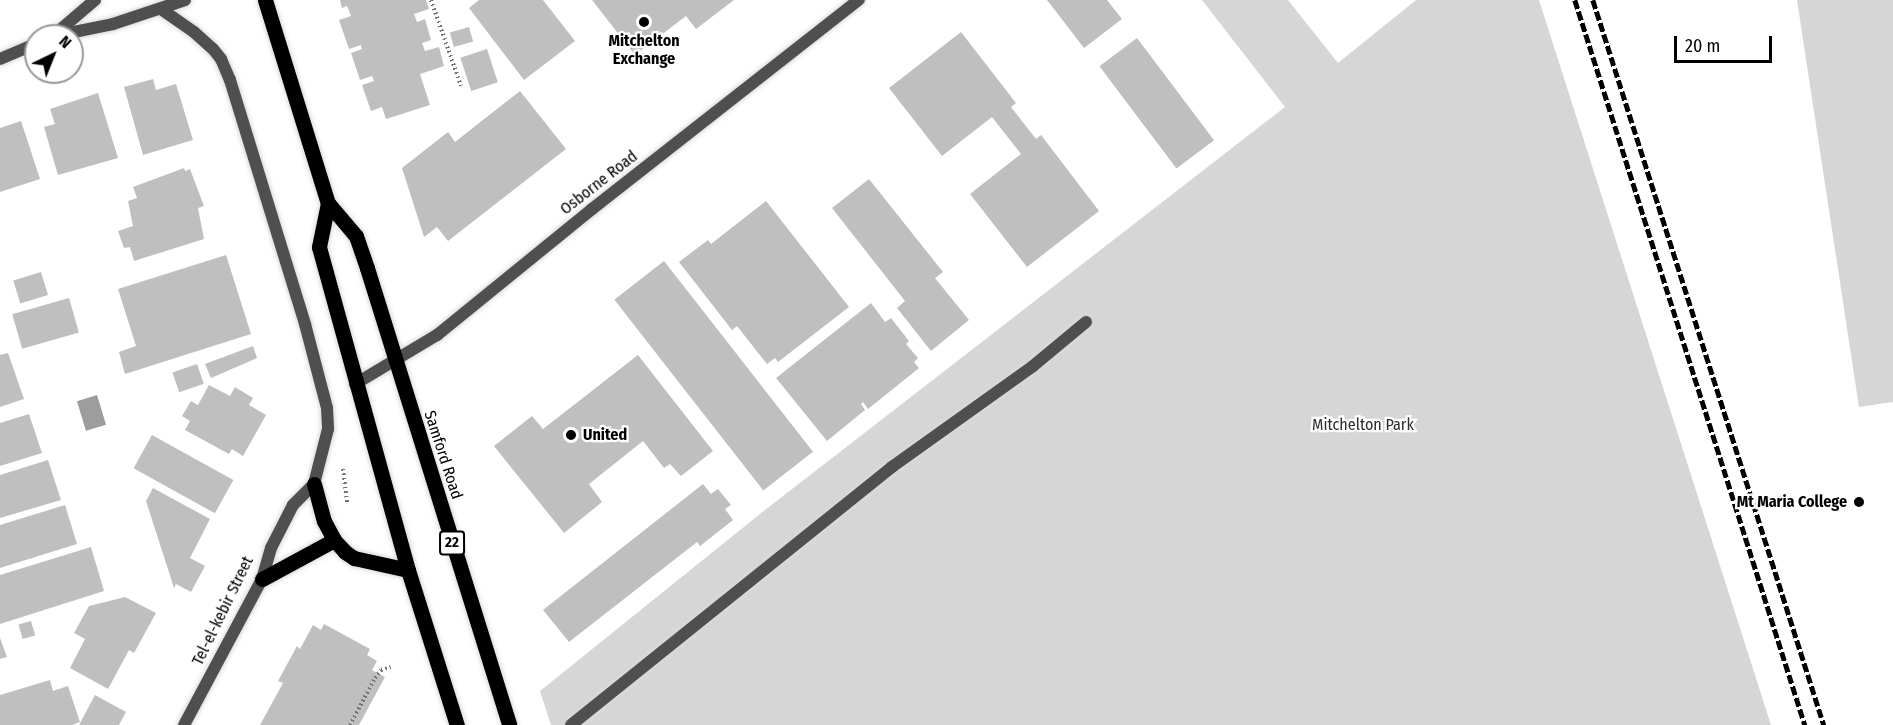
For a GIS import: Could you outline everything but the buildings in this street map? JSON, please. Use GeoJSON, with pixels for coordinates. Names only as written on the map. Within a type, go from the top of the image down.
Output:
{"type":"FeatureCollection","features":[{"type":"Feature","properties":{"kind":"main road","name":"Samford Road"},"geometry":{"type":"LineString","coordinates":[[265,0],[328,203],[356,236],[509,725]]}},
{"type":"Feature","properties":{"kind":"main road","name":"Samford Road"},"geometry":{"type":"LineString","coordinates":[[328,203],[319,247],[408,570],[457,725]]}},
{"type":"Feature","properties":{"kind":"main road"},"geometry":{"type":"LineString","coordinates":[[314,484],[319,509],[334,540],[354,558],[408,570]]}},
{"type":"Feature","properties":{"kind":"main road"},"geometry":{"type":"LineString","coordinates":[[262,579],[334,540]]}},
{"type":"Feature","properties":{"kind":"street"},"geometry":{"type":"LineString","coordinates":[[67,24],[94,0]]}},
{"type":"Feature","properties":{"kind":"street"},"geometry":{"type":"LineString","coordinates":[[84,30],[113,24],[185,0]]}},
{"type":"Feature","properties":{"kind":"street","name":"Osborne Road"},"geometry":{"type":"LineString","coordinates":[[355,384],[437,335],[592,209],[859,0]]}},
{"type":"Feature","properties":{"kind":"street"},"geometry":{"type":"LineString","coordinates":[[161,9],[194,32],[213,49],[221,59],[230,80],[305,324],[327,408],[328,429],[314,484]]}},
{"type":"Feature","properties":{"kind":"street"},"geometry":{"type":"LineString","coordinates":[[0,59],[24,49]]}},
{"type":"Feature","properties":{"kind":"street"},"geometry":{"type":"LineString","coordinates":[[571,725],[892,467],[1033,366],[1086,322]]}},
{"type":"Feature","properties":{"kind":"street","name":"Tel-el-kebir Street"},"geometry":{"type":"LineString","coordinates":[[184,725],[262,579],[271,548],[293,506],[314,484]]}},
{"type":"Feature","properties":{"kind":"path"},"geometry":{"type":"LineString","coordinates":[[431,0],[461,86]]}},
{"type":"Feature","properties":{"kind":"path"},"geometry":{"type":"LineString","coordinates":[[342,462],[347,506]]}},
{"type":"Feature","properties":{"kind":"path"},"geometry":{"type":"LineString","coordinates":[[350,725],[375,678],[381,670],[391,667]]}},
{"type":"Feature","properties":{"kind":"green space","name":"Mitchelton Park"},"geometry":{"type":"Polygon","coordinates":[[[1202,0],[1288,0],[1338,63],[1416,0],[1539,0],[1771,725],[551,725],[540,691],[765,510],[1285,107],[1202,0]]]}},
{"type":"Feature","properties":{"kind":"green space"},"geometry":{"type":"Polygon","coordinates":[[[1797,0],[1893,0],[1893,402],[1859,407],[1797,0]]]}},
{"type":"Feature","properties":{"kind":"shaded area"},"geometry":{"type":"Polygon","coordinates":[[[97,395],[106,425],[86,431],[77,401],[97,395]]]}},
{"type":"Feature","properties":{"kind":"railway"},"geometry":{"type":"LineString","coordinates":[[1575,0],[1805,725]]}},
{"type":"Feature","properties":{"kind":"railway"},"geometry":{"type":"LineString","coordinates":[[1593,0],[1824,725]]}},
{"type":"Feature","properties":{"kind":"place","name":"Mitchelton Exchange"},"geometry":{"type":"Point","coordinates":[644,22]}},
{"type":"Feature","properties":{"kind":"place","name":"United"},"geometry":{"type":"Point","coordinates":[571,435]}},
{"type":"Feature","properties":{"kind":"place","name":"Mt Maria College"},"geometry":{"type":"Point","coordinates":[1859,502]}}]}
